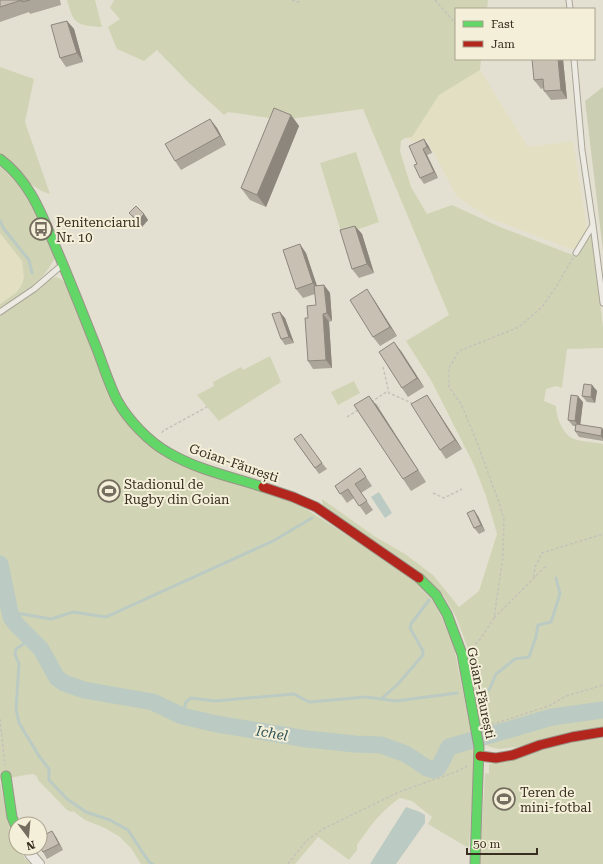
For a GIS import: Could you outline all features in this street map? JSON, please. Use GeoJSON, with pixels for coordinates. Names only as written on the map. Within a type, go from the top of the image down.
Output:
{"type":"FeatureCollection","features":[{"type":"Feature","properties":{"kind":"street","name":"Goian-Făurești"},"geometry":{"type":"LineString","coordinates":[[0,159],[11,167],[22,180],[34,199],[63,264],[117,400],[132,421],[150,440],[169,453],[191,464],[293,497],[316,507],[416,575],[436,595],[447,614],[462,654],[476,730],[479,752],[475,864]]}},
{"type":"Feature","properties":{"kind":"street"},"geometry":{"type":"LineString","coordinates":[[479,752],[496,758],[513,755],[540,745],[572,737],[603,732]]}},
{"type":"Feature","properties":{"kind":"street"},"geometry":{"type":"LineString","coordinates":[[6,776],[12,816]]}},
{"type":"Feature","properties":{"kind":"street"},"geometry":{"type":"LineString","coordinates":[[31,856],[39,864]]}},
{"type":"Feature","properties":{"kind":"lane"},"geometry":{"type":"LineString","coordinates":[[574,60],[582,150],[603,303]]}},
{"type":"Feature","properties":{"kind":"lane"},"geometry":{"type":"LineString","coordinates":[[576,253],[593,225]]}},
{"type":"Feature","properties":{"kind":"lane"},"geometry":{"type":"LineString","coordinates":[[0,312],[34,289],[63,264]]}},
{"type":"Feature","properties":{"kind":"path"},"geometry":{"type":"LineString","coordinates":[[292,0],[298,2],[301,0]]}},
{"type":"Feature","properties":{"kind":"path"},"geometry":{"type":"LineString","coordinates":[[435,0],[455,23]]}},
{"type":"Feature","properties":{"kind":"path"},"geometry":{"type":"LineString","coordinates":[[494,618],[503,556],[504,520],[475,437],[461,404],[449,387],[449,368],[459,351],[519,327],[542,307],[576,253]]}},
{"type":"Feature","properties":{"kind":"path"},"geometry":{"type":"LineString","coordinates":[[383,367],[388,393],[418,405]]}},
{"type":"Feature","properties":{"kind":"path"},"geometry":{"type":"LineString","coordinates":[[380,407],[370,402],[388,391]]}},
{"type":"Feature","properties":{"kind":"path"},"geometry":{"type":"LineString","coordinates":[[163,431],[206,407]]}},
{"type":"Feature","properties":{"kind":"path"},"geometry":{"type":"LineString","coordinates":[[347,416],[358,410]]}},
{"type":"Feature","properties":{"kind":"path"},"geometry":{"type":"LineString","coordinates":[[433,493],[444,498],[462,489]]}},
{"type":"Feature","properties":{"kind":"path"},"geometry":{"type":"LineString","coordinates":[[534,576],[535,567],[542,553],[603,534]]}},
{"type":"Feature","properties":{"kind":"path"},"geometry":{"type":"LineString","coordinates":[[462,654],[474,647],[494,618],[534,576],[547,565]]}},
{"type":"Feature","properties":{"kind":"path"},"geometry":{"type":"LineString","coordinates":[[476,730],[549,706],[566,696],[603,685]]}},
{"type":"Feature","properties":{"kind":"path"},"geometry":{"type":"LineString","coordinates":[[0,719],[6,776]]}},
{"type":"Feature","properties":{"kind":"path"},"geometry":{"type":"LineString","coordinates":[[288,864],[306,841],[322,829],[399,792],[458,771],[479,752]]}},
{"type":"Feature","properties":{"kind":"shaded area"},"geometry":{"type":"Polygon","coordinates":[[[480,70],[528,147],[573,141],[587,230],[577,247],[571,249],[490,218],[457,197],[427,140],[413,142],[405,138],[412,137],[439,95],[480,70]]]}},
{"type":"Feature","properties":{"kind":"shaded area"},"geometry":{"type":"Polygon","coordinates":[[[0,233],[22,261],[24,278],[17,293],[0,304],[0,233]]]}},
{"type":"Feature","properties":{"kind":"shaded area"},"geometry":{"type":"Polygon","coordinates":[[[379,492],[392,513],[385,518],[371,497],[379,492]]]}},
{"type":"Feature","properties":{"kind":"shaded area"},"geometry":{"type":"Polygon","coordinates":[[[406,807],[425,815],[425,823],[396,864],[370,864],[406,807]]]}},
{"type":"Feature","properties":{"kind":"green space"},"geometry":{"type":"Polygon","coordinates":[[[67,0],[95,0],[102,27],[77,22],[74,19],[67,0]]]}},
{"type":"Feature","properties":{"kind":"green space"},"geometry":{"type":"Polygon","coordinates":[[[114,0],[488,0],[487,8],[455,8],[455,60],[481,60],[480,70],[439,95],[412,137],[405,138],[401,141],[400,151],[411,187],[427,214],[452,205],[500,227],[578,257],[592,231],[603,328],[603,348],[567,349],[562,388],[556,386],[546,389],[544,401],[556,406],[557,415],[563,430],[570,437],[577,440],[603,444],[603,729],[516,747],[499,749],[484,744],[467,646],[456,617],[444,596],[323,506],[322,499],[374,536],[405,554],[433,575],[459,607],[479,591],[497,534],[486,496],[474,465],[432,382],[406,341],[449,315],[363,109],[283,120],[228,112],[224,115],[189,83],[157,50],[144,61],[117,49],[108,27],[120,19],[110,8],[114,0]]]}},
{"type":"Feature","properties":{"kind":"green space"},"geometry":{"type":"Polygon","coordinates":[[[0,67],[34,79],[25,122],[50,194],[35,187],[0,153],[0,67]]]}},
{"type":"Feature","properties":{"kind":"green space"},"geometry":{"type":"Polygon","coordinates":[[[603,87],[603,251],[585,101],[603,87]]]}},
{"type":"Feature","properties":{"kind":"green space"},"geometry":{"type":"Polygon","coordinates":[[[356,152],[379,222],[342,235],[320,163],[356,152]]]}},
{"type":"Feature","properties":{"kind":"green space"},"geometry":{"type":"Polygon","coordinates":[[[0,167],[10,176],[26,197],[39,221],[55,258],[44,275],[38,281],[0,308],[0,304],[17,292],[24,278],[22,261],[0,233],[0,167]]]}},
{"type":"Feature","properties":{"kind":"green space"},"geometry":{"type":"Polygon","coordinates":[[[56,277],[61,279],[66,284],[97,360],[148,443],[297,503],[408,575],[434,602],[454,647],[475,754],[469,847],[428,824],[432,817],[412,801],[400,798],[387,808],[371,825],[357,845],[357,850],[349,860],[318,837],[295,864],[141,864],[131,848],[120,837],[105,828],[85,820],[73,811],[71,812],[67,810],[35,775],[32,774],[0,780],[0,314],[36,291],[50,279],[56,277]]]}},
{"type":"Feature","properties":{"kind":"green space"},"geometry":{"type":"Polygon","coordinates":[[[270,356],[281,382],[219,421],[197,395],[214,386],[213,382],[241,367],[243,370],[270,356]]]}},
{"type":"Feature","properties":{"kind":"green space"},"geometry":{"type":"Polygon","coordinates":[[[354,381],[360,393],[338,405],[331,392],[354,381]]]}},
{"type":"Feature","properties":{"kind":"green space"},"geometry":{"type":"Polygon","coordinates":[[[603,738],[603,864],[480,864],[485,773],[489,774],[489,764],[572,742],[603,738]]]}},
{"type":"Feature","properties":{"kind":"green space"},"geometry":{"type":"Polygon","coordinates":[[[0,782],[8,820],[8,856],[24,856],[31,864],[0,864],[0,782]]]}},
{"type":"Feature","properties":{"kind":"building"},"geometry":{"type":"Polygon","coordinates":[[[0,0],[22,0],[0,7],[0,0]]]}},
{"type":"Feature","properties":{"kind":"building"},"geometry":{"type":"Polygon","coordinates":[[[67,21],[77,53],[60,58],[51,25],[67,21]]]}},
{"type":"Feature","properties":{"kind":"building"},"geometry":{"type":"Polygon","coordinates":[[[532,60],[558,60],[561,90],[544,91],[543,79],[534,80],[532,60]]]}},
{"type":"Feature","properties":{"kind":"building"},"geometry":{"type":"Polygon","coordinates":[[[274,108],[291,115],[257,195],[241,188],[274,108]]]}},
{"type":"Feature","properties":{"kind":"building"},"geometry":{"type":"Polygon","coordinates":[[[210,119],[220,136],[175,161],[165,144],[210,119]]]}},
{"type":"Feature","properties":{"kind":"building"},"geometry":{"type":"Polygon","coordinates":[[[424,139],[427,147],[423,149],[434,172],[420,178],[414,165],[417,164],[409,146],[424,139]]]}},
{"type":"Feature","properties":{"kind":"building"},"geometry":{"type":"Polygon","coordinates":[[[136,206],[144,214],[138,221],[129,213],[136,206]]]}},
{"type":"Feature","properties":{"kind":"building"},"geometry":{"type":"Polygon","coordinates":[[[355,226],[367,264],[352,269],[340,230],[355,226]]]}},
{"type":"Feature","properties":{"kind":"building"},"geometry":{"type":"Polygon","coordinates":[[[300,244],[313,283],[296,289],[283,250],[300,244]]]}},
{"type":"Feature","properties":{"kind":"building"},"geometry":{"type":"Polygon","coordinates":[[[324,285],[327,313],[323,314],[326,360],[308,361],[305,318],[308,318],[307,306],[316,305],[314,286],[324,285]]]}},
{"type":"Feature","properties":{"kind":"building"},"geometry":{"type":"Polygon","coordinates":[[[367,289],[390,327],[373,337],[350,300],[367,289]]]}},
{"type":"Feature","properties":{"kind":"building"},"geometry":{"type":"Polygon","coordinates":[[[280,312],[289,337],[281,339],[272,314],[280,312]]]}},
{"type":"Feature","properties":{"kind":"building"},"geometry":{"type":"Polygon","coordinates":[[[394,342],[417,378],[402,388],[379,352],[394,342]]]}},
{"type":"Feature","properties":{"kind":"building"},"geometry":{"type":"Polygon","coordinates":[[[584,384],[592,385],[591,397],[582,396],[584,384]]]}},
{"type":"Feature","properties":{"kind":"building"},"geometry":{"type":"Polygon","coordinates":[[[427,395],[455,440],[440,450],[411,404],[427,395]]]}},
{"type":"Feature","properties":{"kind":"building"},"geometry":{"type":"Polygon","coordinates":[[[571,395],[578,396],[575,421],[568,420],[571,395]]]}},
{"type":"Feature","properties":{"kind":"building"},"geometry":{"type":"Polygon","coordinates":[[[369,396],[418,470],[403,479],[354,405],[369,396]]]}},
{"type":"Feature","properties":{"kind":"building"},"geometry":{"type":"Polygon","coordinates":[[[576,424],[602,428],[601,436],[575,431],[576,424]]]}},
{"type":"Feature","properties":{"kind":"building"},"geometry":{"type":"Polygon","coordinates":[[[301,434],[322,463],[315,468],[294,439],[301,434]]]}},
{"type":"Feature","properties":{"kind":"building"},"geometry":{"type":"Polygon","coordinates":[[[360,468],[366,477],[355,484],[367,501],[359,506],[348,489],[340,494],[335,486],[360,468]]]}},
{"type":"Feature","properties":{"kind":"building"},"geometry":{"type":"Polygon","coordinates":[[[474,510],[481,525],[474,528],[467,513],[474,510]]]}},
{"type":"Feature","properties":{"kind":"building"},"geometry":{"type":"Polygon","coordinates":[[[52,831],[59,844],[48,850],[48,833],[52,831]]]}},
{"type":"Feature","properties":{"kind":"waterway"},"geometry":{"type":"LineString","coordinates":[[0,221],[4,229],[29,260],[32,273]]}},
{"type":"Feature","properties":{"kind":"waterway"},"geometry":{"type":"LineString","coordinates":[[10,612],[51,619],[73,612],[106,617],[273,541],[312,518]]}},
{"type":"Feature","properties":{"kind":"waterway","name":"Ichel"},"geometry":{"type":"LineString","coordinates":[[0,564],[11,617],[41,649],[57,678],[64,683],[84,690],[153,702],[182,716],[217,724],[307,739],[381,745],[406,754],[427,768],[433,770],[438,768],[449,747],[552,717],[603,710]]}},
{"type":"Feature","properties":{"kind":"waterway"},"geometry":{"type":"LineString","coordinates":[[476,690],[489,690],[496,674],[515,659],[529,657],[536,637],[538,625],[551,622],[560,594],[556,578]]}},
{"type":"Feature","properties":{"kind":"waterway"},"geometry":{"type":"LineString","coordinates":[[381,699],[398,684],[423,655],[423,651],[410,628],[411,624],[429,600]]}},
{"type":"Feature","properties":{"kind":"waterway"},"geometry":{"type":"LineString","coordinates":[[31,639],[16,649],[15,654],[19,664],[16,709],[19,723],[39,756],[49,769],[49,780],[67,799],[86,812],[110,820],[128,830],[149,862],[153,864]]}},
{"type":"Feature","properties":{"kind":"waterway"},"geometry":{"type":"LineString","coordinates":[[182,716],[186,702],[191,698],[215,701],[294,694],[309,702],[366,697],[396,701],[457,693]]}},
{"type":"Feature","properties":{"kind":"traffic: fast"},"geometry":{"type":"LineString","coordinates":[[0,159],[18,176],[32,195],[69,280],[111,388],[127,415],[154,443],[180,459],[203,469],[263,487]]}},
{"type":"Feature","properties":{"kind":"traffic: fast"},"geometry":{"type":"LineString","coordinates":[[419,578],[436,595],[447,614],[462,654],[479,747],[475,864]]}},
{"type":"Feature","properties":{"kind":"traffic: fast"},"geometry":{"type":"LineString","coordinates":[[6,776],[12,816]]}},
{"type":"Feature","properties":{"kind":"traffic: jam"},"geometry":{"type":"LineString","coordinates":[[263,487],[293,497],[316,507],[419,578]]}},
{"type":"Feature","properties":{"kind":"traffic: jam"},"geometry":{"type":"LineString","coordinates":[[480,756],[496,758],[513,755],[540,745],[572,737],[603,732]]}},
{"type":"Feature","properties":{"kind":"place","name":"Penitenciarul Nr. 10"},"geometry":{"type":"Point","coordinates":[41,229]}},
{"type":"Feature","properties":{"kind":"place","name":"Stadionul de Rugby din Goian"},"geometry":{"type":"Point","coordinates":[109,491]}},
{"type":"Feature","properties":{"kind":"place","name":"Teren de mini-fotbal"},"geometry":{"type":"Point","coordinates":[504,799]}}]}
